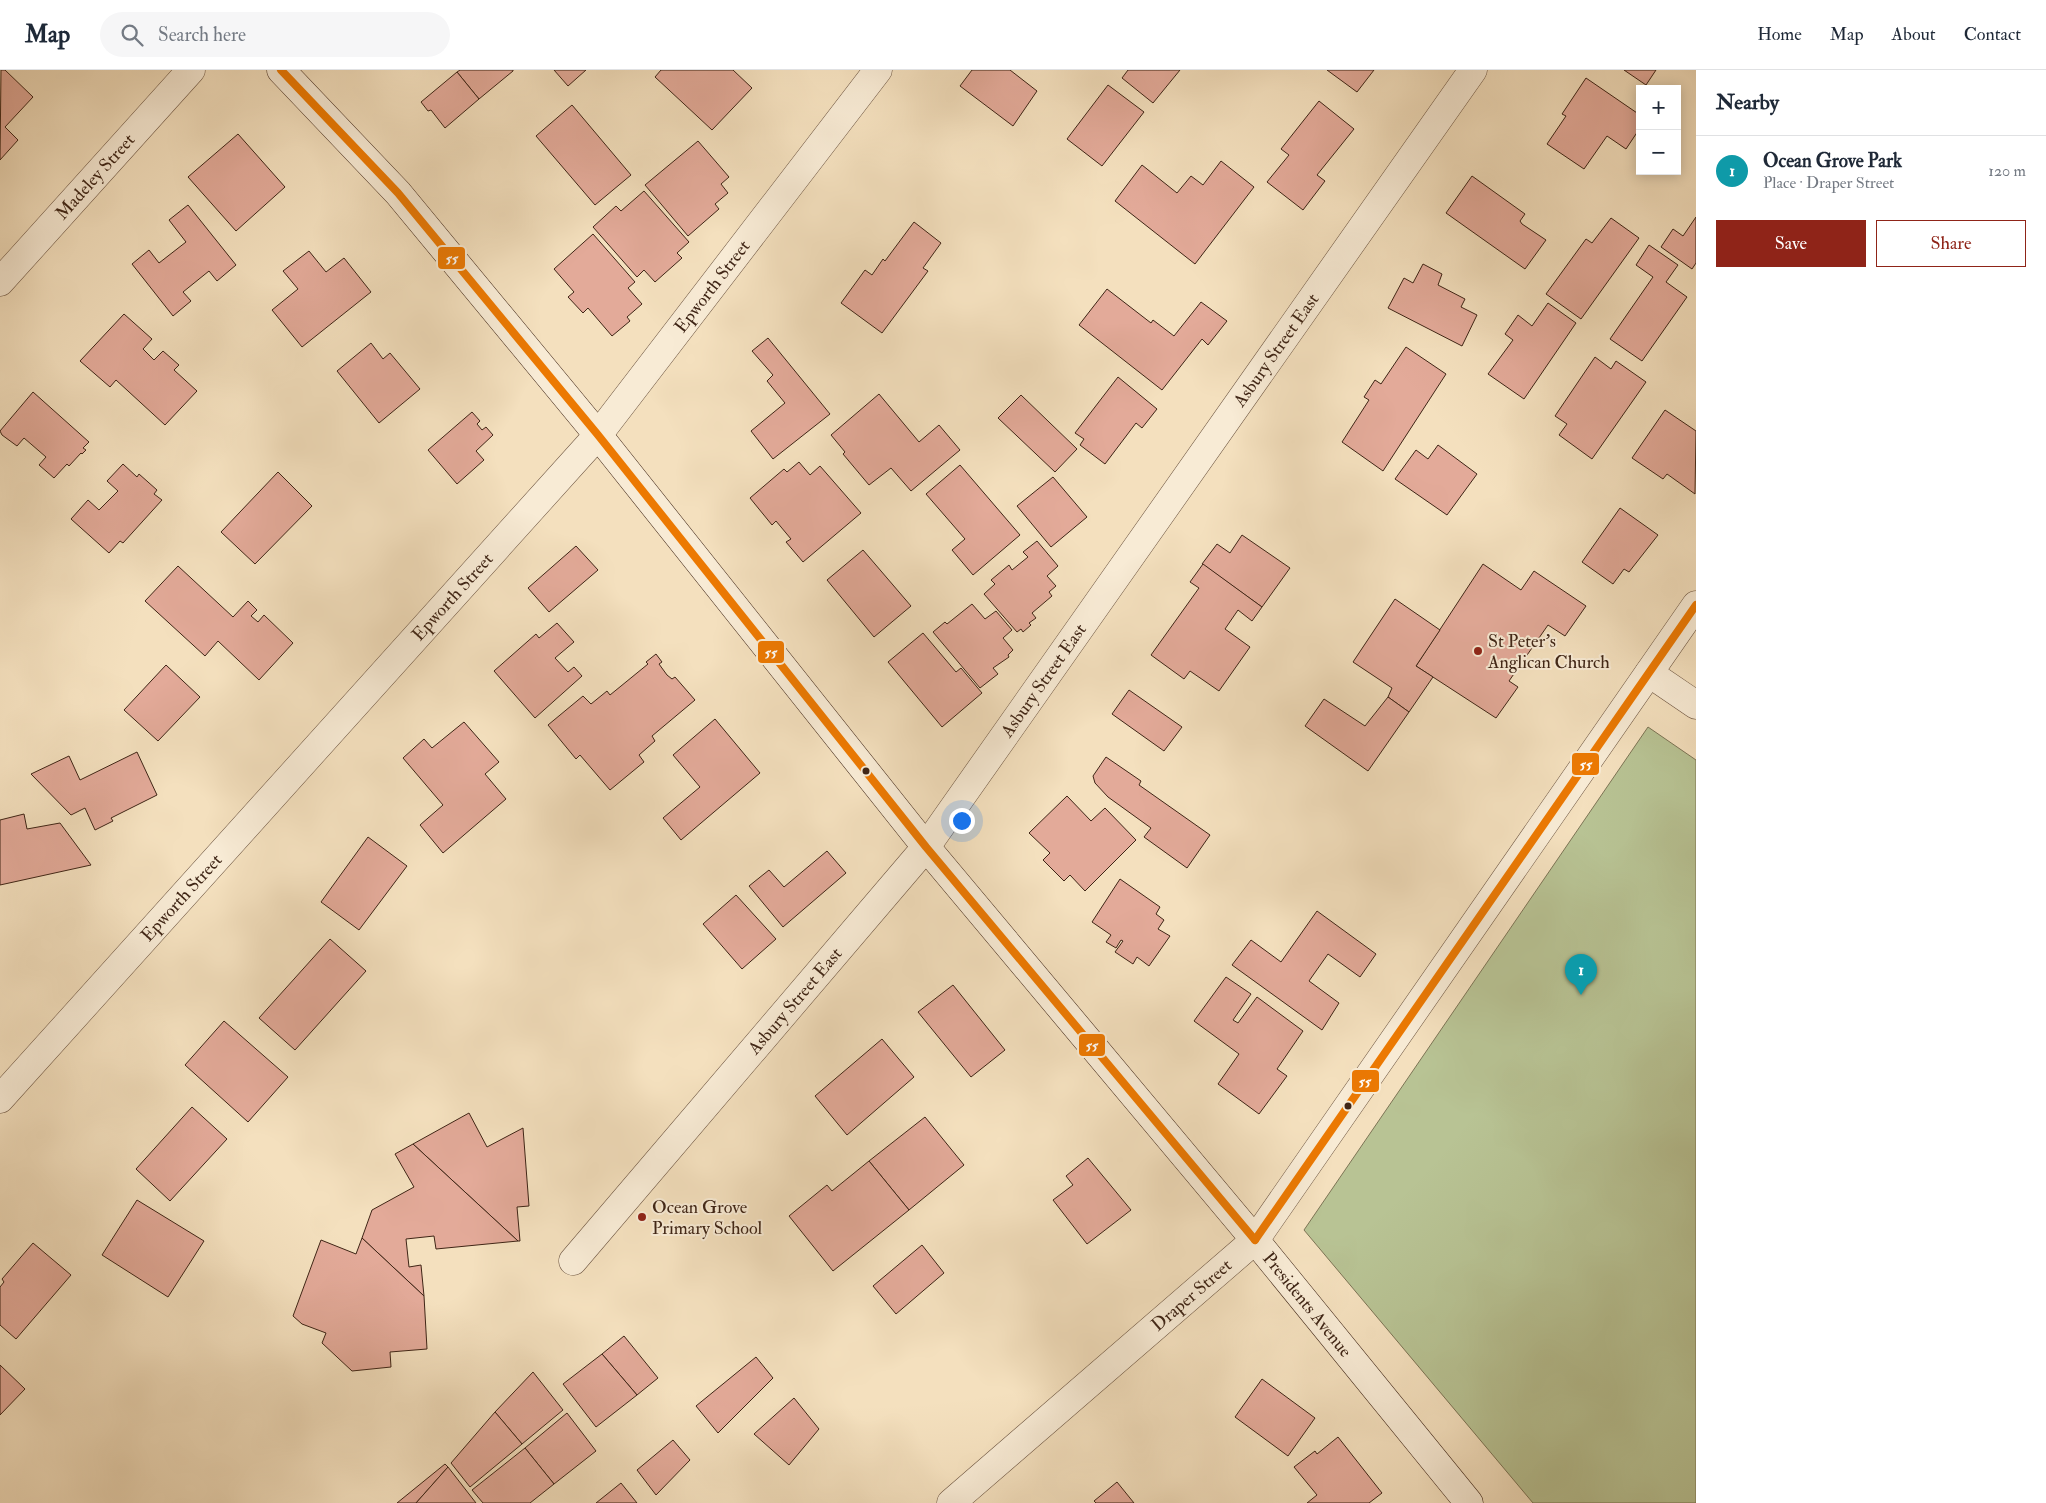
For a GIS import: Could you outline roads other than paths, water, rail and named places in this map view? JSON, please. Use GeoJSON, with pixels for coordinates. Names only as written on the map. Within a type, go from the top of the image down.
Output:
{"type":"FeatureCollection","features":[{"type":"Feature","properties":{"kind":"street","name":"Madeley Street"},"geometry":{"type":"LineString","coordinates":[[0,282],[191,70]]}},
{"type":"Feature","properties":{"kind":"street","name":"Presidents Avenue"},"geometry":{"type":"LineString","coordinates":[[281,70],[398,193],[598,435],[926,847],[1255,1240],[1469,1503]]}},
{"type":"Feature","properties":{"kind":"street","name":"Epworth Street"},"geometry":{"type":"LineString","coordinates":[[0,1099],[598,435],[878,70]]}},
{"type":"Feature","properties":{"kind":"street","name":"Asbury Street East"},"geometry":{"type":"LineString","coordinates":[[573,1261],[926,847],[1473,70]]}},
{"type":"Feature","properties":{"kind":"street","name":"Draper Street"},"geometry":{"type":"LineString","coordinates":[[951,1503],[1255,1240],[1696,605]]}},
{"type":"Feature","properties":{"kind":"street"},"geometry":{"type":"LineString","coordinates":[[1649,673],[1696,705]]}},
{"type":"Feature","properties":{"kind":"place","name":"St Peter's Anglican Church"},"geometry":{"type":"Point","coordinates":[1478,651]}},
{"type":"Feature","properties":{"kind":"place","name":"Ocean Grove Park"},"geometry":{"type":"Point","coordinates":[1581,995]}},
{"type":"Feature","properties":{"kind":"place","name":"Ocean Grove Primary School"},"geometry":{"type":"Point","coordinates":[642,1217]}}]}
